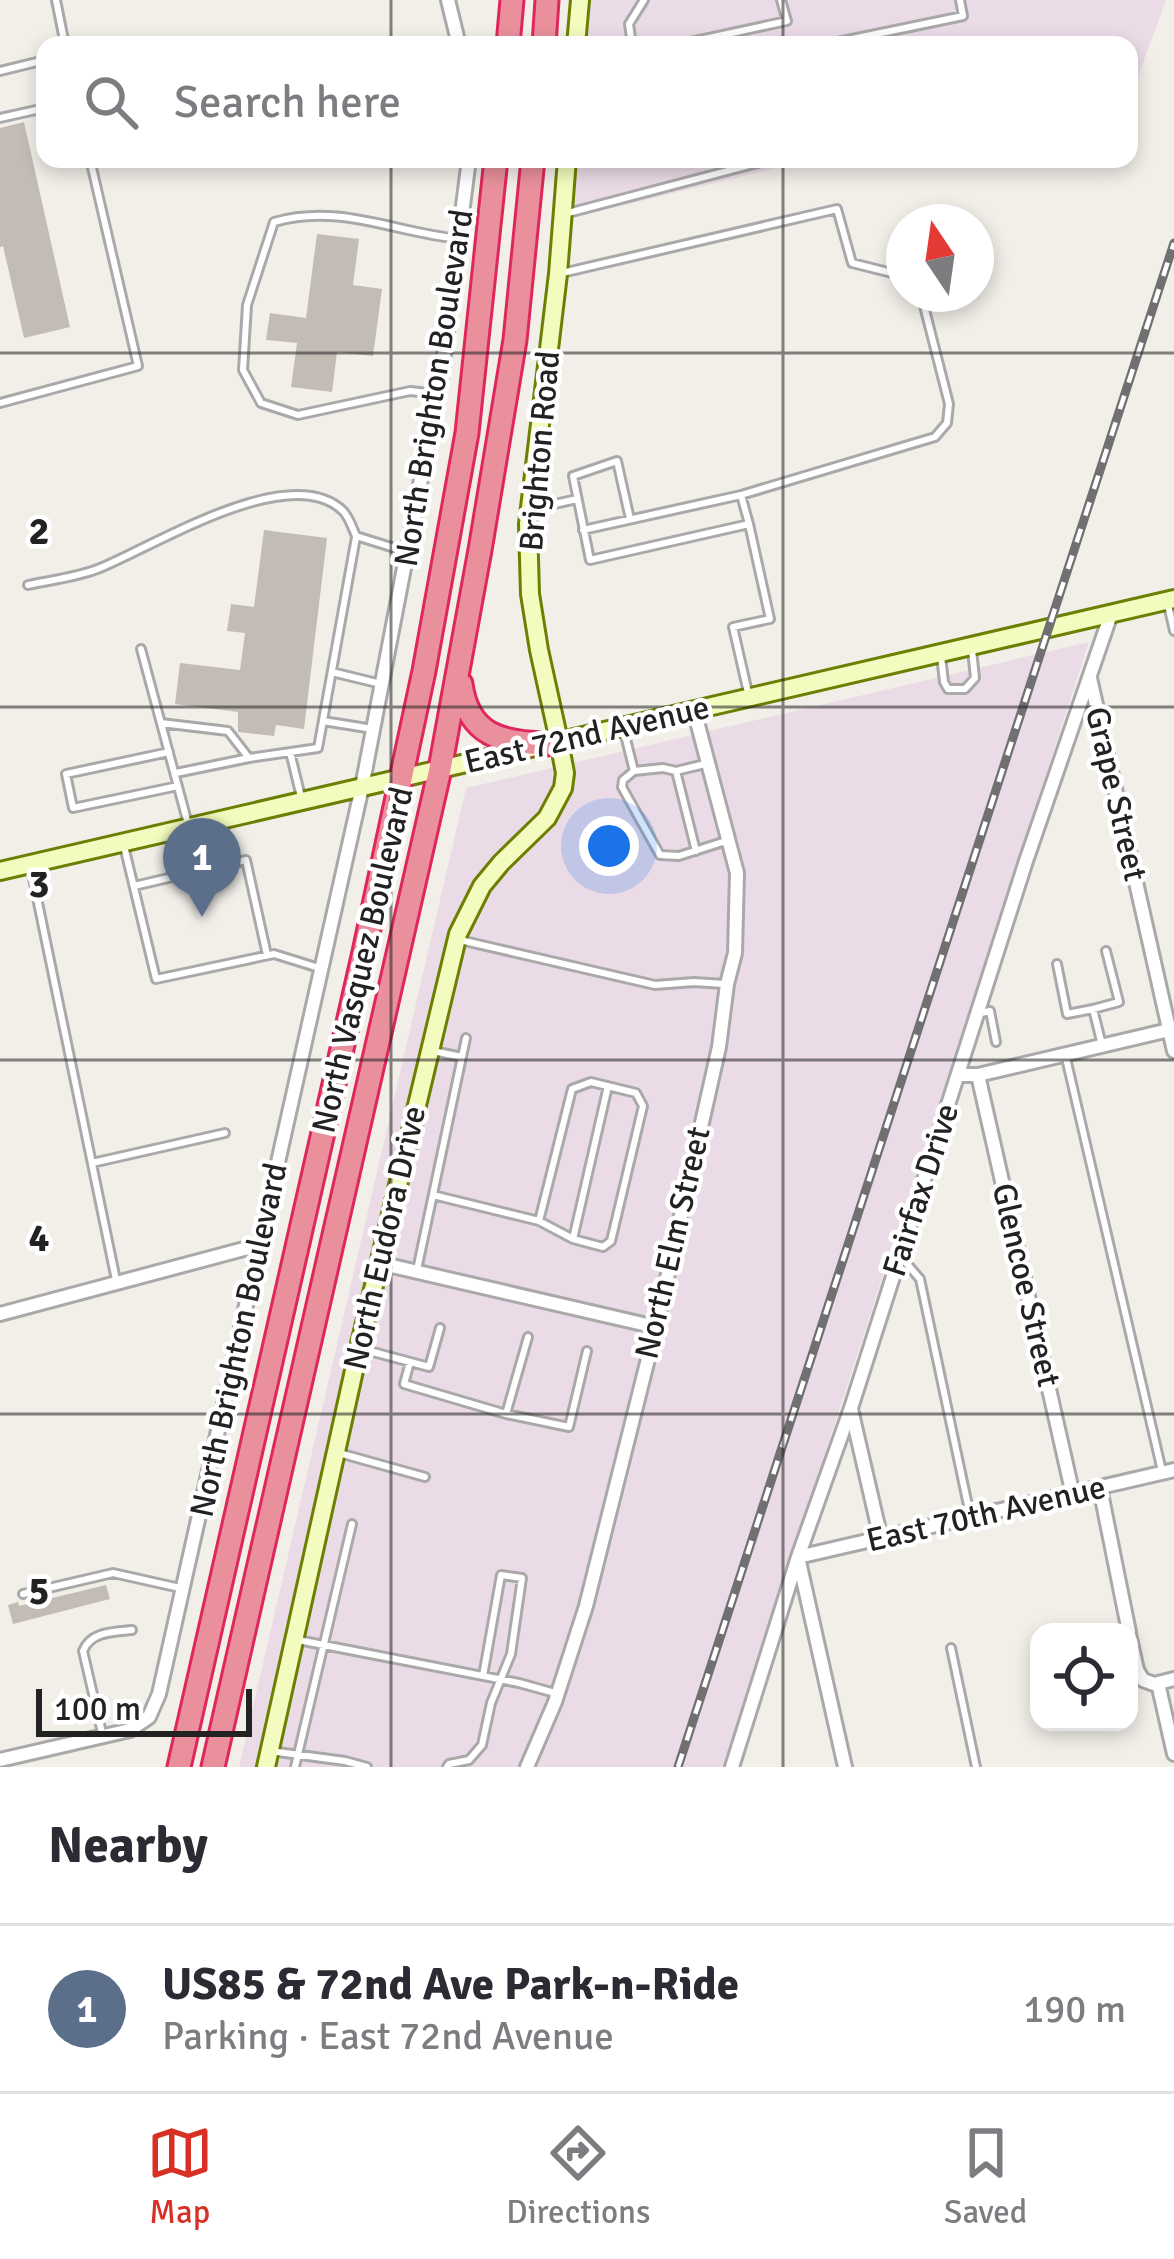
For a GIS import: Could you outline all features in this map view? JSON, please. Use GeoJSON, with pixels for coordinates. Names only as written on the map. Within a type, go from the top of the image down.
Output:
{"type":"FeatureCollection","features":[{"type":"Feature","properties":{"kind":"highway"},"geometry":{"type":"LineString","coordinates":[[509,36],[512,0]]}},
{"type":"Feature","properties":{"kind":"highway"},"geometry":{"type":"LineString","coordinates":[[545,36],[548,0]]}},
{"type":"Feature","properties":{"kind":"highway","name":"North Vasquez Boulevard"},"geometry":{"type":"LineString","coordinates":[[179,1767],[402,778],[467,433],[495,168]]}},
{"type":"Feature","properties":{"kind":"highway","name":"North Vasquez Boulevard"},"geometry":{"type":"LineString","coordinates":[[213,1767],[440,769],[514,340],[532,168]]}},
{"type":"Feature","properties":{"kind":"highway"},"geometry":{"type":"LineString","coordinates":[[459,671],[465,705],[479,726],[512,742],[553,743]]}},
{"type":"Feature","properties":{"kind":"street"},"geometry":{"type":"LineString","coordinates":[[448,0],[457,36]]}},
{"type":"Feature","properties":{"kind":"street"},"geometry":{"type":"LineString","coordinates":[[577,36],[580,0]]}},
{"type":"Feature","properties":{"kind":"street","name":"North Brighton Boulevard"},"geometry":{"type":"LineString","coordinates":[[103,1737],[142,1724],[155,1708],[183,1589],[362,787],[437,394],[468,168]]}},
{"type":"Feature","properties":{"kind":"street","name":"Brighton Road"},"geometry":{"type":"LineString","coordinates":[[553,743],[530,594],[528,510],[566,168]]}},
{"type":"Feature","properties":{"kind":"street","name":"East 72nd Avenue"},"geometry":{"type":"LineString","coordinates":[[0,871],[1171,600]]}},
{"type":"Feature","properties":{"kind":"street","name":"Fairfax Drive"},"geometry":{"type":"LineString","coordinates":[[732,1767],[1026,861],[1112,614]]}},
{"type":"Feature","properties":{"kind":"street","name":"Grape Street"},"geometry":{"type":"LineString","coordinates":[[1090,677],[1174,1052]]}},
{"type":"Feature","properties":{"kind":"street","name":"North Elm Street"},"geometry":{"type":"LineString","coordinates":[[527,1767],[586,1606],[656,1327],[719,1047],[735,952],[737,873],[694,710]]}},
{"type":"Feature","properties":{"kind":"street","name":"North Eudora Drive"},"geometry":{"type":"LineString","coordinates":[[268,1759],[359,1348],[457,940],[482,886],[547,818],[561,796],[565,773],[553,743]]}},
{"type":"Feature","properties":{"kind":"street"},"geometry":{"type":"LineString","coordinates":[[958,1075],[978,1075],[1172,1029]]}},
{"type":"Feature","properties":{"kind":"street","name":"Glencoe Street"},"geometry":{"type":"LineString","coordinates":[[978,1075],[1073,1495]]}},
{"type":"Feature","properties":{"kind":"street"},"geometry":{"type":"LineString","coordinates":[[0,1314],[259,1245]]}},
{"type":"Feature","properties":{"kind":"street"},"geometry":{"type":"LineString","coordinates":[[379,1263],[656,1327]]}},
{"type":"Feature","properties":{"kind":"street"},"geometry":{"type":"LineString","coordinates":[[851,1408],[881,1539]]}},
{"type":"Feature","properties":{"kind":"street","name":"East 70th Avenue"},"geometry":{"type":"LineString","coordinates":[[798,1557],[1168,1472]]}},
{"type":"Feature","properties":{"kind":"street"},"geometry":{"type":"LineString","coordinates":[[1100,1488],[1127,1623]]}},
{"type":"Feature","properties":{"kind":"street"},"geometry":{"type":"LineString","coordinates":[[798,1557],[845,1767]]}},
{"type":"Feature","properties":{"kind":"street"},"geometry":{"type":"LineString","coordinates":[[1138,1672],[1149,1684],[1174,1679]]}},
{"type":"Feature","properties":{"kind":"street"},"geometry":{"type":"LineString","coordinates":[[1158,1683],[1174,1754]]}},
{"type":"Feature","properties":{"kind":"street"},"geometry":{"type":"LineString","coordinates":[[0,1760],[103,1737]]}},
{"type":"Feature","properties":{"kind":"lane"},"geometry":{"type":"LineString","coordinates":[[56,0],[63,36]]}},
{"type":"Feature","properties":{"kind":"lane"},"geometry":{"type":"LineString","coordinates":[[631,36],[629,24],[644,0]]}},
{"type":"Feature","properties":{"kind":"lane"},"geometry":{"type":"LineString","coordinates":[[718,36],[787,21],[782,0]]}},
{"type":"Feature","properties":{"kind":"lane"},"geometry":{"type":"LineString","coordinates":[[866,36],[963,16],[959,0]]}},
{"type":"Feature","properties":{"kind":"lane"},"geometry":{"type":"LineString","coordinates":[[0,70],[36,63]]}},
{"type":"Feature","properties":{"kind":"lane"},"geometry":{"type":"LineString","coordinates":[[0,118],[36,110]]}},
{"type":"Feature","properties":{"kind":"lane"},"geometry":{"type":"LineString","coordinates":[[0,403],[138,367],[92,168]]}},
{"type":"Feature","properties":{"kind":"lane"},"geometry":{"type":"LineString","coordinates":[[563,214],[735,168]]}},
{"type":"Feature","properties":{"kind":"lane"},"geometry":{"type":"LineString","coordinates":[[558,274],[837,208],[852,263],[886,272]]}},
{"type":"Feature","properties":{"kind":"lane"},"geometry":{"type":"LineString","coordinates":[[437,394],[410,391],[298,415],[261,403],[243,370],[247,305],[274,222],[298,215],[358,218],[460,238]]}},
{"type":"Feature","properties":{"kind":"lane"},"geometry":{"type":"LineString","coordinates":[[583,530],[741,495],[934,437],[947,423],[949,404],[925,312]]}},
{"type":"Feature","properties":{"kind":"lane"},"geometry":{"type":"LineString","coordinates":[[630,519],[617,461],[573,476],[590,560],[749,524]]}},
{"type":"Feature","properties":{"kind":"lane"},"geometry":{"type":"LineString","coordinates":[[28,585],[94,571],[227,509],[281,495],[314,495],[344,512],[356,536],[318,748],[174,773]]}},
{"type":"Feature","properties":{"kind":"lane"},"geometry":{"type":"LineString","coordinates":[[741,495],[770,619],[733,627],[749,698]]}},
{"type":"Feature","properties":{"kind":"lane"},"geometry":{"type":"LineString","coordinates":[[528,510],[577,499]]}},
{"type":"Feature","properties":{"kind":"lane"},"geometry":{"type":"LineString","coordinates":[[356,536],[407,552]]}},
{"type":"Feature","properties":{"kind":"lane"},"geometry":{"type":"LineString","coordinates":[[1171,600],[1174,631]]}},
{"type":"Feature","properties":{"kind":"lane"},"geometry":{"type":"LineString","coordinates":[[940,653],[948,689],[965,689],[975,678],[971,646]]}},
{"type":"Feature","properties":{"kind":"lane"},"geometry":{"type":"LineString","coordinates":[[141,650],[188,827]]}},
{"type":"Feature","properties":{"kind":"lane"},"geometry":{"type":"LineString","coordinates":[[332,672],[382,685]]}},
{"type":"Feature","properties":{"kind":"lane"},"geometry":{"type":"LineString","coordinates":[[323,721],[373,729]]}},
{"type":"Feature","properties":{"kind":"lane"},"geometry":{"type":"LineString","coordinates":[[161,723],[228,730],[249,758]]}},
{"type":"Feature","properties":{"kind":"lane"},"geometry":{"type":"LineString","coordinates":[[623,727],[634,771]]}},
{"type":"Feature","properties":{"kind":"lane"},"geometry":{"type":"LineString","coordinates":[[169,752],[66,774],[74,808],[178,786]]}},
{"type":"Feature","properties":{"kind":"lane"},"geometry":{"type":"LineString","coordinates":[[290,752],[302,801]]}},
{"type":"Feature","properties":{"kind":"lane"},"geometry":{"type":"LineString","coordinates":[[709,763],[676,771],[634,771],[623,780],[622,788],[660,854],[679,856],[729,840]]}},
{"type":"Feature","properties":{"kind":"lane"},"geometry":{"type":"LineString","coordinates":[[676,771],[696,850]]}},
{"type":"Feature","properties":{"kind":"lane"},"geometry":{"type":"LineString","coordinates":[[123,842],[156,979],[274,954],[321,969]]}},
{"type":"Feature","properties":{"kind":"lane"},"geometry":{"type":"LineString","coordinates":[[133,886],[246,860],[267,955]]}},
{"type":"Feature","properties":{"kind":"lane"},"geometry":{"type":"LineString","coordinates":[[30,864],[117,1284]]}},
{"type":"Feature","properties":{"kind":"lane"},"geometry":{"type":"LineString","coordinates":[[457,940],[655,985],[727,984]]}},
{"type":"Feature","properties":{"kind":"lane"},"geometry":{"type":"LineString","coordinates":[[1057,964],[1067,1014],[1119,1003],[1106,951]]}},
{"type":"Feature","properties":{"kind":"lane"},"geometry":{"type":"LineString","coordinates":[[1093,1009],[1102,1045]]}},
{"type":"Feature","properties":{"kind":"lane"},"geometry":{"type":"LineString","coordinates":[[977,1014],[990,1011],[996,1042]]}},
{"type":"Feature","properties":{"kind":"lane"},"geometry":{"type":"LineString","coordinates":[[417,1271],[466,1038]]}},
{"type":"Feature","properties":{"kind":"lane"},"geometry":{"type":"LineString","coordinates":[[430,1050],[462,1057]]}},
{"type":"Feature","properties":{"kind":"lane"},"geometry":{"type":"LineString","coordinates":[[1065,1054],[1168,1472]]}},
{"type":"Feature","properties":{"kind":"lane"},"geometry":{"type":"LineString","coordinates":[[433,1195],[539,1221],[573,1239],[603,1246],[610,1241],[643,1106],[636,1094],[591,1082],[572,1089],[539,1221]]}},
{"type":"Feature","properties":{"kind":"lane"},"geometry":{"type":"LineString","coordinates":[[573,1239],[608,1086]]}},
{"type":"Feature","properties":{"kind":"lane"},"geometry":{"type":"LineString","coordinates":[[92,1163],[225,1133]]}},
{"type":"Feature","properties":{"kind":"lane"},"geometry":{"type":"LineString","coordinates":[[900,1255],[920,1279],[970,1519]]}},
{"type":"Feature","properties":{"kind":"lane"},"geometry":{"type":"LineString","coordinates":[[359,1348],[429,1367],[440,1328]]}},
{"type":"Feature","properties":{"kind":"lane"},"geometry":{"type":"LineString","coordinates":[[506,1414],[528,1337]]}},
{"type":"Feature","properties":{"kind":"lane"},"geometry":{"type":"LineString","coordinates":[[410,1362],[404,1384],[569,1427],[587,1351]]}},
{"type":"Feature","properties":{"kind":"lane"},"geometry":{"type":"LineString","coordinates":[[336,1452],[425,1478]]}},
{"type":"Feature","properties":{"kind":"lane"},"geometry":{"type":"LineString","coordinates":[[295,1767],[352,1524]]}},
{"type":"Feature","properties":{"kind":"lane"},"geometry":{"type":"LineString","coordinates":[[23,1594],[113,1573],[183,1589]]}},
{"type":"Feature","properties":{"kind":"lane"},"geometry":{"type":"LineString","coordinates":[[448,1767],[470,1760],[482,1745],[491,1702],[511,1654],[522,1578],[501,1575],[483,1676]]}},
{"type":"Feature","properties":{"kind":"lane"},"geometry":{"type":"LineString","coordinates":[[103,1737],[83,1651],[93,1637],[132,1630]]}},
{"type":"Feature","properties":{"kind":"lane"},"geometry":{"type":"LineString","coordinates":[[294,1639],[503,1679],[557,1694]]}},
{"type":"Feature","properties":{"kind":"lane"},"geometry":{"type":"LineString","coordinates":[[950,1648],[976,1767]]}},
{"type":"Feature","properties":{"kind":"lane"},"geometry":{"type":"LineString","coordinates":[[268,1759],[297,1756],[367,1767]]}},
{"type":"Feature","properties":{"kind":"shaded area"},"geometry":{"type":"Polygon","coordinates":[[[580,0],[1166,0],[1138,77],[1138,36],[577,36],[580,0]]]}},
{"type":"Feature","properties":{"kind":"shaded area"},"geometry":{"type":"Polygon","coordinates":[[[566,168],[776,168],[563,220],[566,168]]]}},
{"type":"Feature","properties":{"kind":"shaded area"},"geometry":{"type":"Polygon","coordinates":[[[1089,642],[723,1767],[239,1767],[466,788],[1089,642]]]}},
{"type":"Feature","properties":{"kind":"building"},"geometry":{"type":"Polygon","coordinates":[[[24,122],[70,327],[24,338],[0,247],[0,128],[24,122]]]}},
{"type":"Feature","properties":{"kind":"building"},"geometry":{"type":"Polygon","coordinates":[[[317,234],[359,239],[353,285],[382,289],[373,356],[337,352],[332,392],[291,387],[297,343],[266,340],[270,313],[306,318],[317,234]]]}},
{"type":"Feature","properties":{"kind":"building"},"geometry":{"type":"Polygon","coordinates":[[[264,530],[327,538],[304,729],[276,725],[274,736],[238,732],[238,712],[175,704],[180,663],[240,670],[245,633],[227,631],[231,604],[254,607],[264,530]]]}},
{"type":"Feature","properties":{"kind":"building"},"geometry":{"type":"Polygon","coordinates":[[[106,1585],[110,1599],[13,1624],[8,1605],[106,1585]]]}},
{"type":"Feature","properties":{"kind":"railway"},"geometry":{"type":"LineString","coordinates":[[678,1767],[1174,243]]}},
{"type":"Feature","properties":{"kind":"place","name":"US85 & 72nd Ave Park-n-Ride"},"geometry":{"type":"Point","coordinates":[202,917]}}]}
